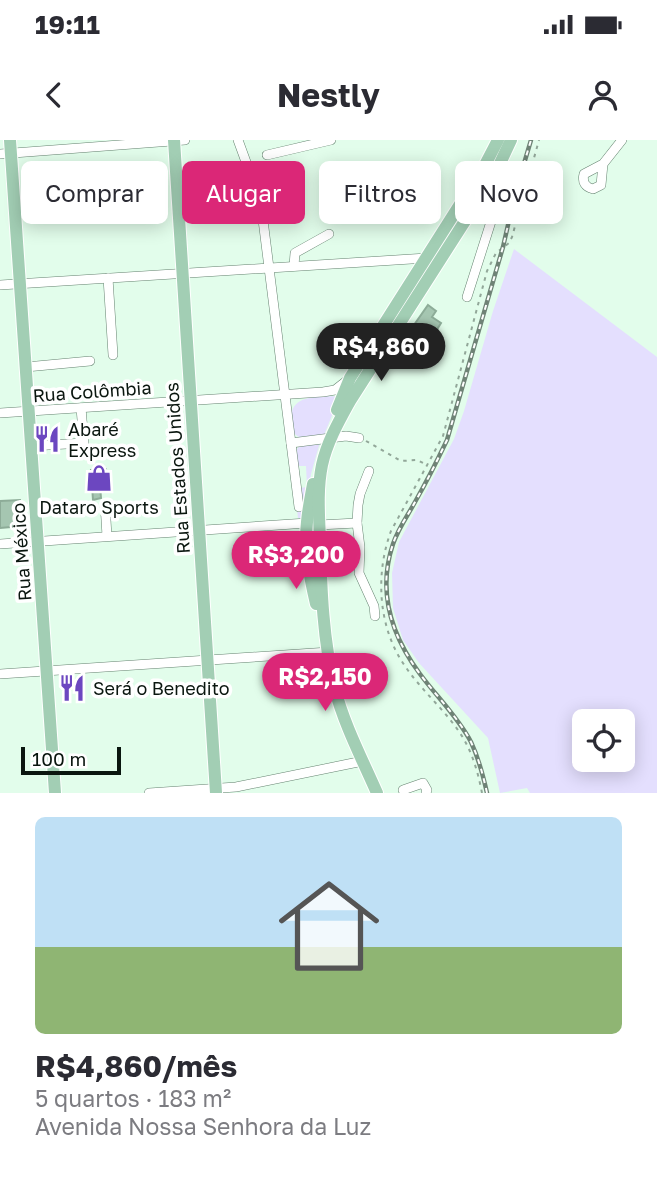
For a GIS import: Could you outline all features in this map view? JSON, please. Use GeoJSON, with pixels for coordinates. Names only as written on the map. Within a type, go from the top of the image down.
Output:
{"type":"FeatureCollection","features":[{"type":"Feature","properties":{"kind":"main road","name":"Rua Estados Unidos"},"geometry":{"type":"LineString","coordinates":[[177,140],[182,273],[216,791]]}},
{"type":"Feature","properties":{"kind":"main road"},"geometry":{"type":"LineString","coordinates":[[377,793],[338,698],[329,652],[313,524],[320,474],[328,438],[350,378],[485,166],[498,140]]}},
{"type":"Feature","properties":{"kind":"main road"},"geometry":{"type":"LineString","coordinates":[[502,161],[511,140]]}},
{"type":"Feature","properties":{"kind":"main road","name":"Rua México"},"geometry":{"type":"LineString","coordinates":[[7,149],[20,284],[55,793]]}},
{"type":"Feature","properties":{"kind":"main road"},"geometry":{"type":"LineString","coordinates":[[328,438],[463,224]]}},
{"type":"Feature","properties":{"kind":"street"},"geometry":{"type":"LineString","coordinates":[[7,149],[177,140]]}},
{"type":"Feature","properties":{"kind":"street"},"geometry":{"type":"LineString","coordinates":[[238,140],[260,202],[299,507]]}},
{"type":"Feature","properties":{"kind":"street"},"geometry":{"type":"LineString","coordinates":[[267,155],[331,140]]}},
{"type":"Feature","properties":{"kind":"street"},"geometry":{"type":"LineString","coordinates":[[603,164],[622,140]]}},
{"type":"Feature","properties":{"kind":"street"},"geometry":{"type":"LineString","coordinates":[[467,297],[490,224]]}},
{"type":"Feature","properties":{"kind":"street"},"geometry":{"type":"LineString","coordinates":[[294,266],[295,253],[329,234]]}},
{"type":"Feature","properties":{"kind":"street"},"geometry":{"type":"LineString","coordinates":[[0,285],[427,258]]}},
{"type":"Feature","properties":{"kind":"street"},"geometry":{"type":"LineString","coordinates":[[108,278],[113,355]]}},
{"type":"Feature","properties":{"kind":"street"},"geometry":{"type":"LineString","coordinates":[[26,367],[90,361]]}},
{"type":"Feature","properties":{"kind":"street","name":"Rua Colômbia"},"geometry":{"type":"LineString","coordinates":[[0,413],[303,394],[335,390],[350,378]]}},
{"type":"Feature","properties":{"kind":"street"},"geometry":{"type":"LineString","coordinates":[[288,412],[293,402],[303,394]]}},
{"type":"Feature","properties":{"kind":"street"},"geometry":{"type":"LineString","coordinates":[[31,446],[85,443],[81,408]]}},
{"type":"Feature","properties":{"kind":"street"},"geometry":{"type":"LineString","coordinates":[[291,443],[346,436],[359,438]]}},
{"type":"Feature","properties":{"kind":"street"},"geometry":{"type":"LineString","coordinates":[[369,471],[358,505],[359,573],[372,600],[375,616]]}},
{"type":"Feature","properties":{"kind":"street"},"geometry":{"type":"LineString","coordinates":[[104,504],[107,537]]}},
{"type":"Feature","properties":{"kind":"street"},"geometry":{"type":"LineString","coordinates":[[0,544],[199,530],[357,523]]}},
{"type":"Feature","properties":{"kind":"street"},"geometry":{"type":"LineString","coordinates":[[0,674],[329,652]]}},
{"type":"Feature","properties":{"kind":"street"},"geometry":{"type":"LineString","coordinates":[[149,793],[216,791],[363,761]]}},
{"type":"Feature","properties":{"kind":"street"},"geometry":{"type":"LineString","coordinates":[[403,790],[423,783],[426,793]]}},
{"type":"Feature","properties":{"kind":"path"},"geometry":{"type":"LineString","coordinates":[[482,793],[472,755],[460,733],[404,666],[393,647],[385,625],[381,581],[386,545],[391,531],[443,436],[487,271],[496,253],[509,243],[512,237],[539,140]]}},
{"type":"Feature","properties":{"kind":"path"},"geometry":{"type":"LineString","coordinates":[[359,438],[401,461],[417,460],[428,465]]}},
{"type":"Feature","properties":{"kind":"shaded area"},"geometry":{"type":"Polygon","coordinates":[[[514,249],[657,357],[657,793],[530,793],[527,788],[500,793],[488,738],[419,663],[403,640],[393,608],[392,573],[399,542],[454,439],[514,249]]]}},
{"type":"Feature","properties":{"kind":"shaded area"},"geometry":{"type":"Polygon","coordinates":[[[340,396],[324,435],[299,437],[293,433],[291,416],[297,403],[310,398],[340,396]]]}},
{"type":"Feature","properties":{"kind":"shaded area"},"geometry":{"type":"Polygon","coordinates":[[[320,442],[311,474],[304,518],[298,518],[300,488],[307,487],[306,466],[298,466],[296,451],[299,446],[320,442]]]}},
{"type":"Feature","properties":{"kind":"building"},"geometry":{"type":"Polygon","coordinates":[[[428,305],[436,311],[432,317],[441,323],[436,331],[427,325],[423,331],[414,325],[428,305]]]}},
{"type":"Feature","properties":{"kind":"building","name":"Dataro Sports"},"geometry":{"type":"Polygon","coordinates":[[[106,469],[107,486],[100,486],[101,498],[93,500],[91,470],[106,469]]]}},
{"type":"Feature","properties":{"kind":"building"},"geometry":{"type":"Polygon","coordinates":[[[20,500],[22,526],[0,528],[0,501],[20,500]]]}},
{"type":"Feature","properties":{"kind":"railway"},"geometry":{"type":"LineString","coordinates":[[487,793],[479,761],[466,733],[420,674],[401,644],[390,612],[386,579],[395,538],[447,440],[531,140]]}},
{"type":"Feature","properties":{"kind":"place","name":"Abaré Express"},"geometry":{"type":"Point","coordinates":[47,439]}},
{"type":"Feature","properties":{"kind":"place","name":"Dataro Sports"},"geometry":{"type":"Point","coordinates":[99,478]}},
{"type":"Feature","properties":{"kind":"place","name":"Será o Benedito"},"geometry":{"type":"Point","coordinates":[72,688]}}]}
